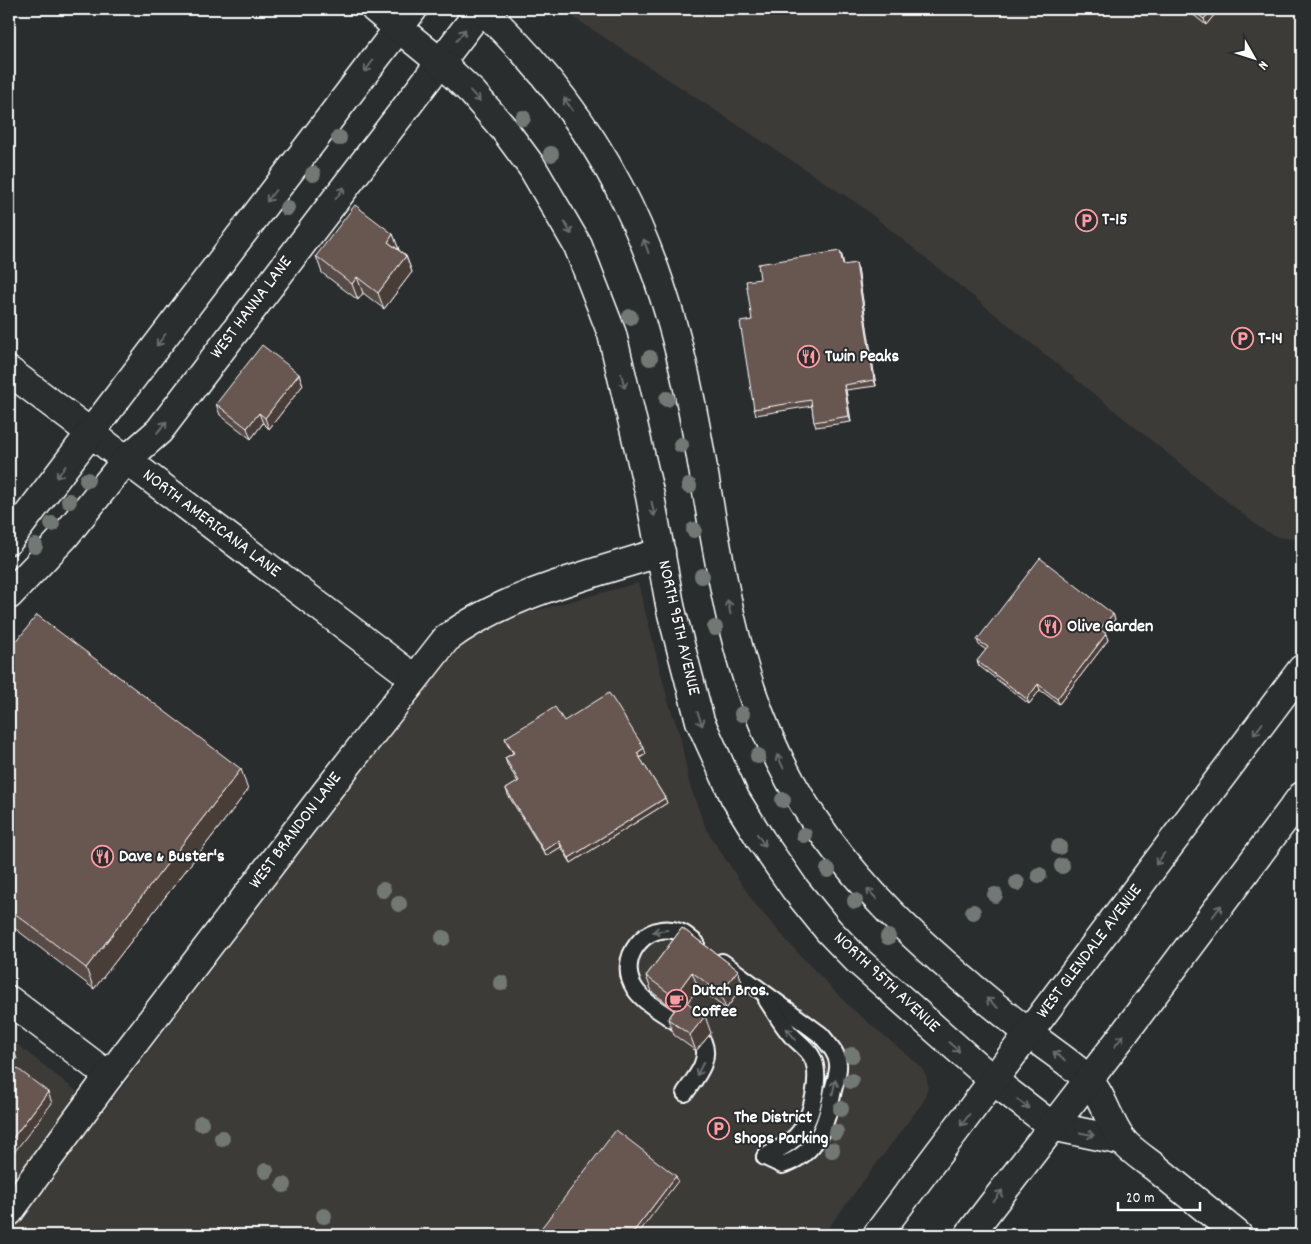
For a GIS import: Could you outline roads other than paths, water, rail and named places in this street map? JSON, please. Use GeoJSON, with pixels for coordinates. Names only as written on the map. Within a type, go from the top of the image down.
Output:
{"type":"FeatureCollection","features":[{"type":"Feature","properties":{"kind":"street","name":"NORTH 95TH AVENUE"},"geometry":{"type":"LineString","coordinates":[[375,9],[406,18],[440,62],[472,92],[504,129],[532,167],[578,246],[612,334],[643,462],[671,610],[700,721],[735,798],[761,840],[795,889],[852,954],[994,1081],[1052,1126],[1123,1141]]}},
{"type":"Feature","properties":{"kind":"street","name":"NORTH 95TH AVENUE"},"geometry":{"type":"LineString","coordinates":[[482,9],[526,52],[568,104],[593,140],[617,180],[642,232],[663,292],[680,354],[690,399],[716,551],[744,669],[780,761],[804,805],[858,880],[896,921],[1030,1034],[1088,1079],[1123,1141],[1238,1235]]}},
{"type":"Feature","properties":{"kind":"street","name":"WEST HANNA LANE"},"geometry":{"type":"LineString","coordinates":[[9,595],[65,536],[126,460],[159,431],[482,9]]}},
{"type":"Feature","properties":{"kind":"street"},"geometry":{"type":"LineString","coordinates":[[9,540],[406,18]]}},
{"type":"Feature","properties":{"kind":"street","name":"NORTH AMERICANA LANE"},"geometry":{"type":"LineString","coordinates":[[9,371],[414,678]]}},
{"type":"Feature","properties":{"kind":"street","name":"WEST BRANDON LANE"},"geometry":{"type":"LineString","coordinates":[[9,1212],[109,1076],[414,678],[446,639],[482,616],[509,602],[661,552]]}},
{"type":"Feature","properties":{"kind":"street","name":"WEST GLENDALE AVENUE"},"geometry":{"type":"LineString","coordinates":[[877,1235],[1030,1034],[1302,669]]}},
{"type":"Feature","properties":{"kind":"street"},"geometry":{"type":"LineString","coordinates":[[969,1235],[1302,796]]}},
{"type":"Feature","properties":{"kind":"street"},"geometry":{"type":"LineString","coordinates":[[9,1000],[109,1076]]}},
{"type":"Feature","properties":{"kind":"lane"},"geometry":{"type":"LineString","coordinates":[[681,1025],[635,989],[630,974],[634,948],[639,940],[652,931],[664,929],[681,932],[821,1035],[834,1050],[839,1065],[823,1132],[812,1147],[803,1155],[782,1165],[765,1157],[788,1144],[800,1133],[817,1084],[816,1066],[811,1055],[790,1033],[759,990]]}},
{"type":"Feature","properties":{"kind":"lane"},"geometry":{"type":"LineString","coordinates":[[685,1093],[700,1070],[704,1059],[706,1048],[703,1042]]}},
{"type":"Feature","properties":{"kind":"place","name":"T-15"},"geometry":{"type":"Point","coordinates":[1086,220]}},
{"type":"Feature","properties":{"kind":"place","name":"T-14"},"geometry":{"type":"Point","coordinates":[1242,339]}},
{"type":"Feature","properties":{"kind":"place","name":"Twin Peaks"},"geometry":{"type":"Point","coordinates":[809,357]}},
{"type":"Feature","properties":{"kind":"place","name":"Olive Garden"},"geometry":{"type":"Point","coordinates":[1051,627]}},
{"type":"Feature","properties":{"kind":"place","name":"Dave & Buster's"},"geometry":{"type":"Point","coordinates":[103,857]}},
{"type":"Feature","properties":{"kind":"place","name":"Dutch Bros. Coffee"},"geometry":{"type":"Point","coordinates":[676,1001]}},
{"type":"Feature","properties":{"kind":"place","name":"The District Shops Parking"},"geometry":{"type":"Point","coordinates":[718,1128]}}]}
